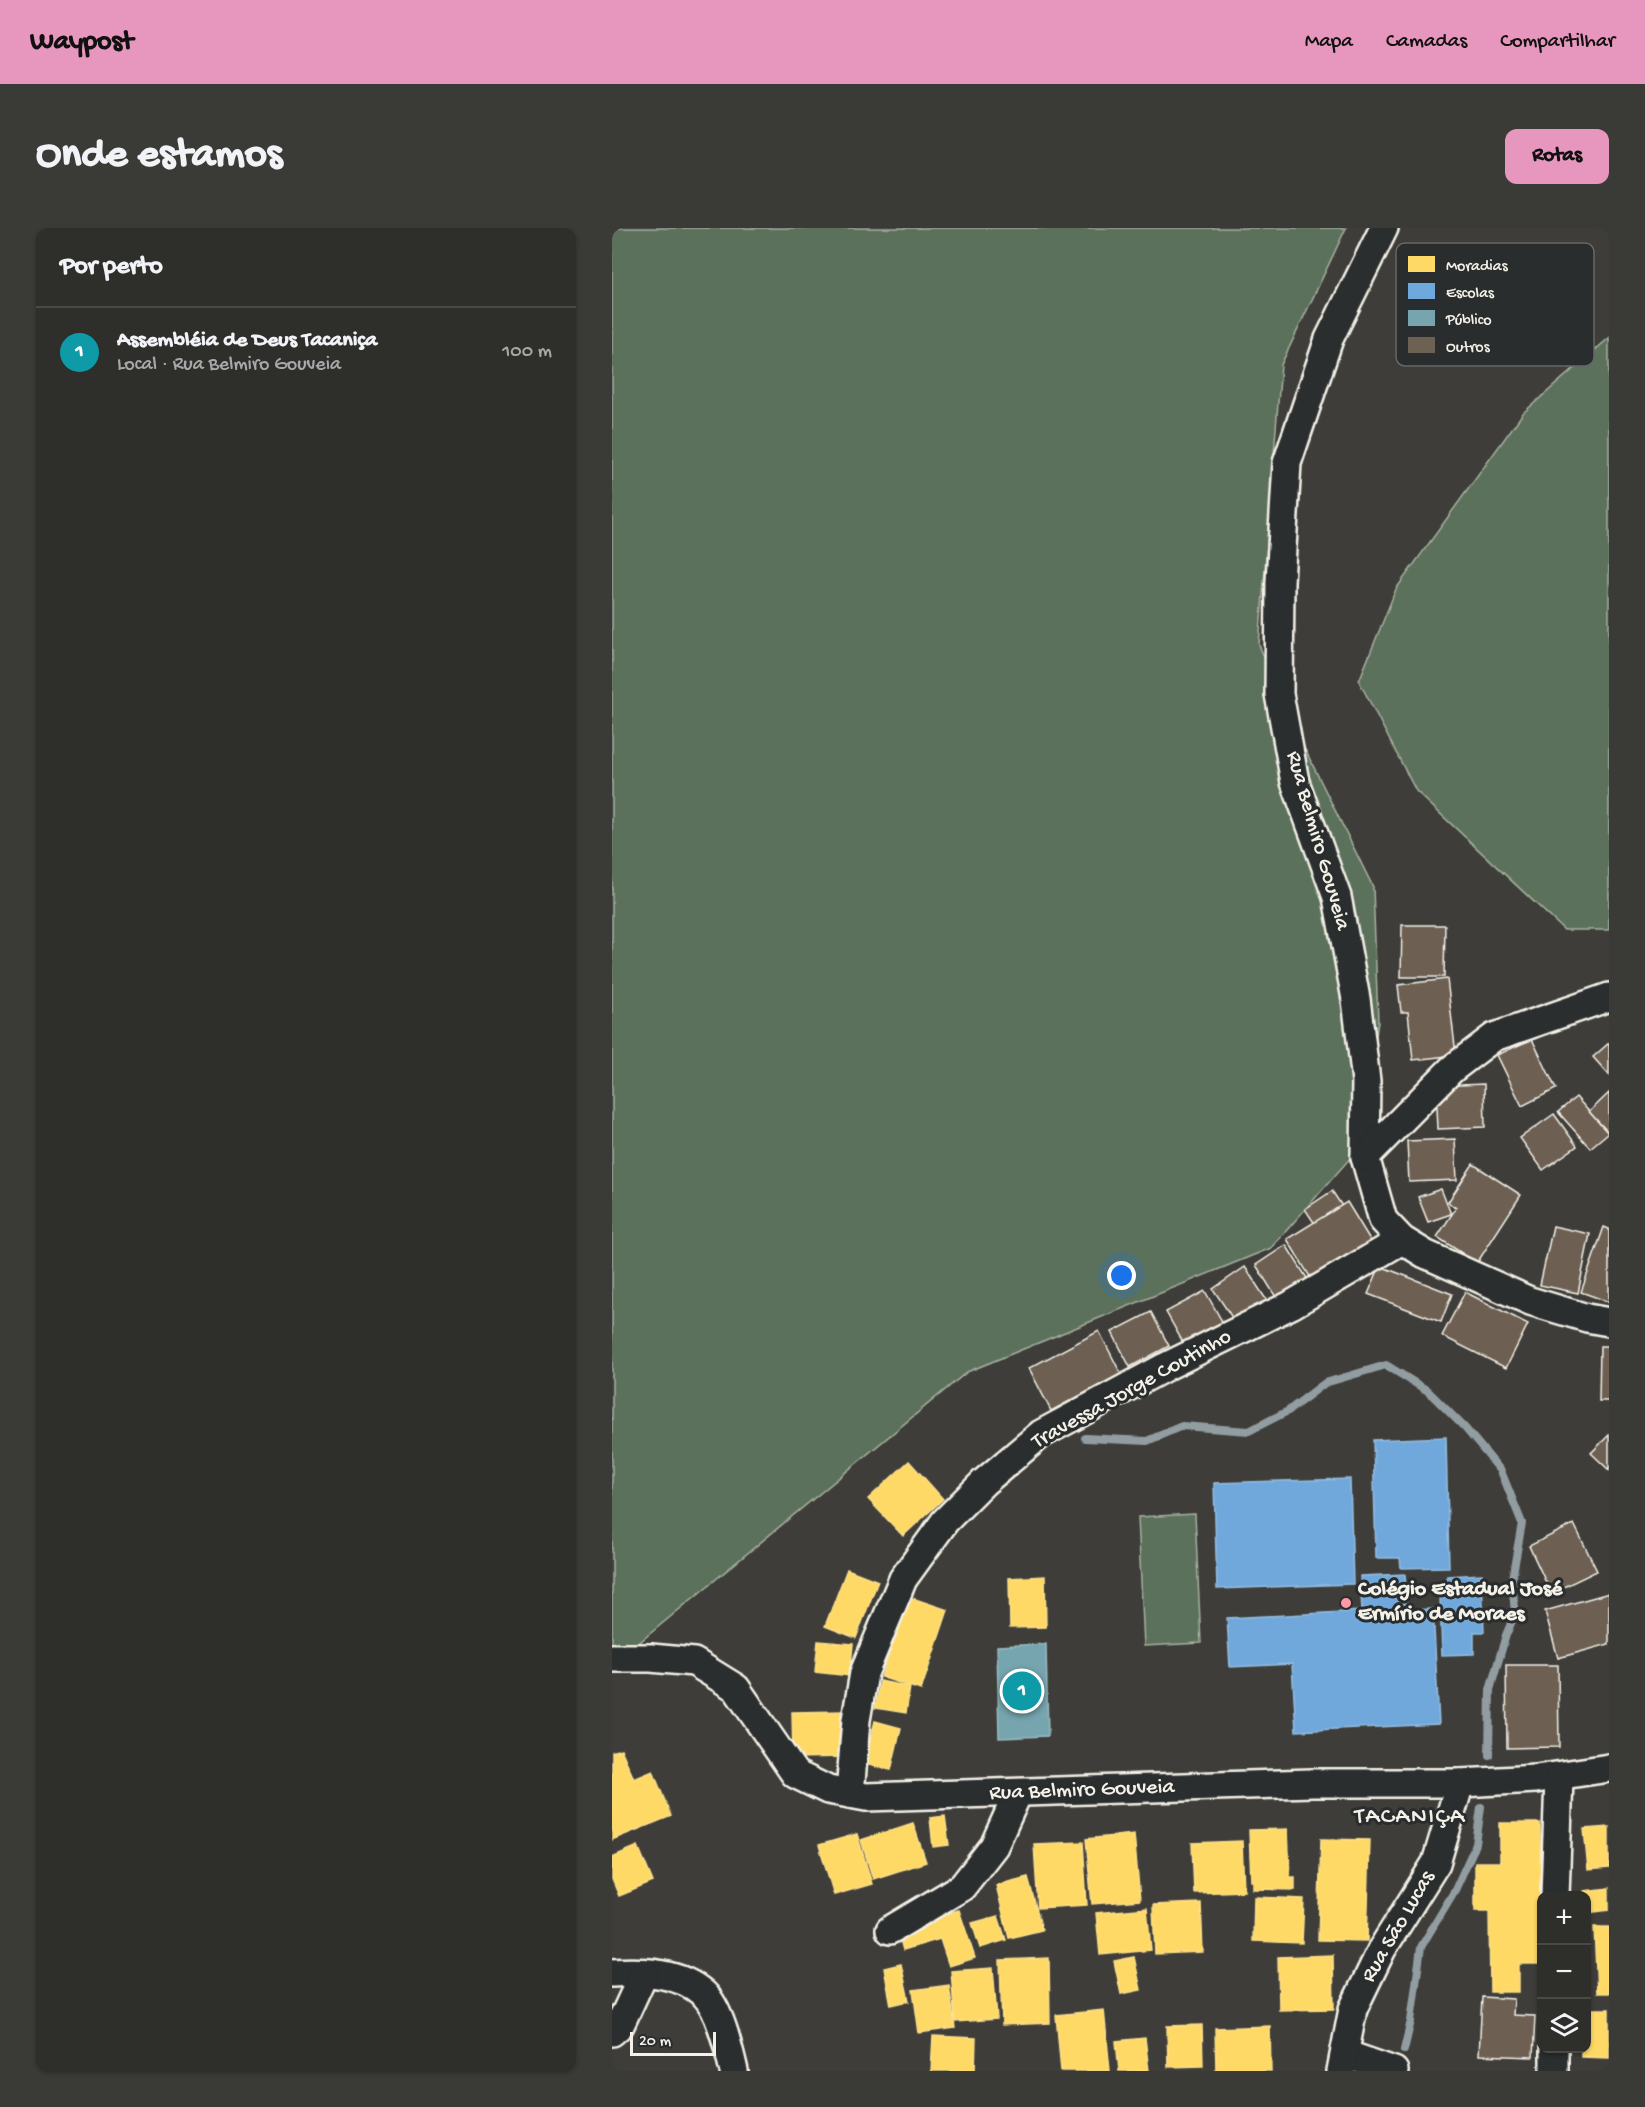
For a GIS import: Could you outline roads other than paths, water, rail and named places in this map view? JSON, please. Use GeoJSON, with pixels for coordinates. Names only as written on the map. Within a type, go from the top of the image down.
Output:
{"type":"FeatureCollection","features":[{"type":"Feature","properties":{"kind":"street","name":"Rua Belmiro Gouveia"},"geometry":{"type":"LineString","coordinates":[[1384,228],[1329,339],[1287,463],[1280,582],[1280,694],[1295,782],[1337,897],[1350,965],[1366,1081],[1365,1157],[1383,1220],[1402,1240],[1425,1254],[1530,1300],[1587,1318],[1609,1322]]}},
{"type":"Feature","properties":{"kind":"street"},"geometry":{"type":"LineString","coordinates":[[1365,1157],[1452,1069],[1494,1037],[1609,997]]}},
{"type":"Feature","properties":{"kind":"street","name":"Travessa Jorge Coutinho"},"geometry":{"type":"LineString","coordinates":[[850,1794],[856,1720],[864,1673],[903,1579],[945,1521],[984,1482],[1041,1434],[1165,1367],[1291,1305],[1402,1240]]}},
{"type":"Feature","properties":{"kind":"street","name":"Rua Belmiro Gouveia"},"geometry":{"type":"LineString","coordinates":[[612,1658],[651,1658],[694,1662],[736,1688],[795,1774],[828,1790],[866,1797],[1312,1783],[1460,1783],[1559,1777],[1609,1768]]}},
{"type":"Feature","properties":{"kind":"street"},"geometry":{"type":"LineString","coordinates":[[1555,1891],[1559,1777]]}},
{"type":"Feature","properties":{"kind":"street","name":"Rua São Lucas"},"geometry":{"type":"LineString","coordinates":[[1343,2062],[1353,2008],[1382,1948],[1436,1863],[1460,1783]]}},
{"type":"Feature","properties":{"kind":"street"},"geometry":{"type":"LineString","coordinates":[[890,1930],[962,1887],[994,1846],[1018,1793]]}},
{"type":"Feature","properties":{"kind":"street"},"geometry":{"type":"LineString","coordinates":[[612,1973],[664,1974],[677,1978],[705,1995],[722,2024],[734,2071]]}},
{"type":"Feature","properties":{"kind":"street"},"geometry":{"type":"LineString","coordinates":[[612,2032],[620,2025],[644,1973]]}},
{"type":"Feature","properties":{"kind":"street"},"geometry":{"type":"LineString","coordinates":[[1554,2053],[1554,2071]]}},
{"type":"Feature","properties":{"kind":"street"},"geometry":{"type":"LineString","coordinates":[[1343,2062],[1394,2071]]}},
{"type":"Feature","properties":{"kind":"waterway"},"geometry":{"type":"LineString","coordinates":[[1085,1438],[1147,1441],[1182,1426],[1249,1431],[1288,1411],[1325,1383],[1386,1365],[1428,1391],[1465,1428],[1501,1471],[1522,1523],[1512,1579],[1515,1614],[1506,1635],[1490,1690],[1489,1755]]}},
{"type":"Feature","properties":{"kind":"waterway"},"geometry":{"type":"LineString","coordinates":[[1404,2050],[1411,2021],[1421,1947],[1455,1890],[1476,1844],[1481,1807]]}},
{"type":"Feature","properties":{"kind":"place","name":"Colégio Estadual José Ermírio de Moraes"},"geometry":{"type":"Point","coordinates":[1346,1603]}},
{"type":"Feature","properties":{"kind":"place","name":"Assembléia de Deus Tacaniça"},"geometry":{"type":"Point","coordinates":[1022,1691]}},
{"type":"Feature","properties":{"kind":"district","name":"TACANIÇA"},"geometry":{"type":"Point","coordinates":[1410,1817]}}]}
